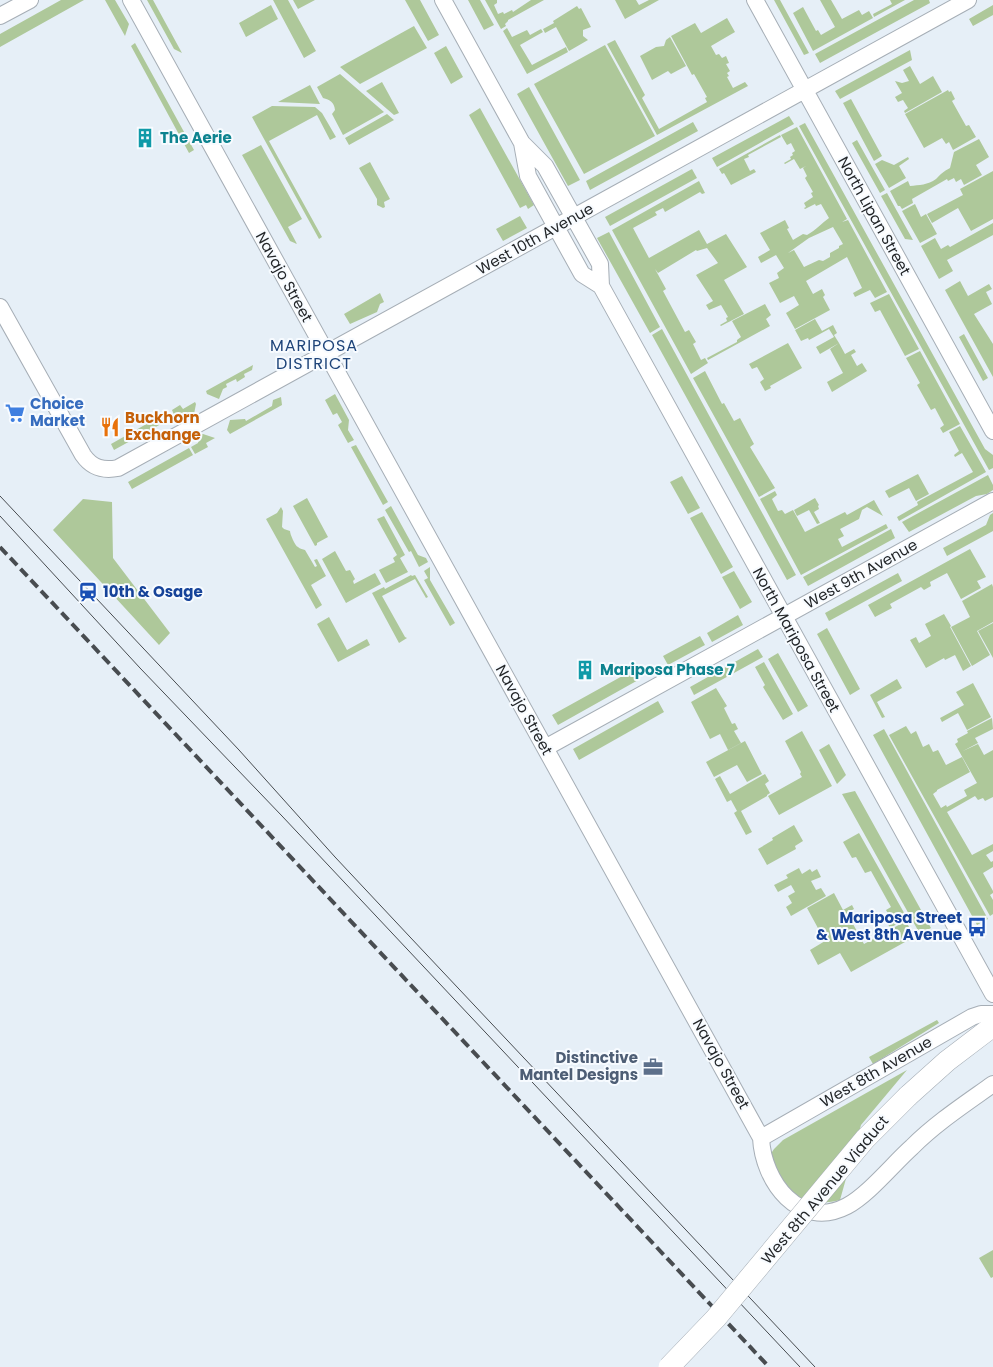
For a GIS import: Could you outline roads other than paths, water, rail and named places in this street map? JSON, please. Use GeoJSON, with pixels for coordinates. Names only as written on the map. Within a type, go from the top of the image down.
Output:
{"type":"FeatureCollection","features":[{"type":"Feature","properties":{"kind":"main road","name":"West 8th Avenue Viaduct"},"geometry":{"type":"LineString","coordinates":[[669,1367],[716,1318],[865,1139],[908,1096],[947,1061],[993,1026]]}},
{"type":"Feature","properties":{"kind":"street"},"geometry":{"type":"LineString","coordinates":[[0,16],[30,0]]}},
{"type":"Feature","properties":{"kind":"street","name":"Navajo Street"},"geometry":{"type":"LineString","coordinates":[[131,0],[761,1138],[766,1167],[774,1183],[786,1197],[800,1207],[810,1211],[833,1211],[854,1202],[926,1133],[993,1084]]}},
{"type":"Feature","properties":{"kind":"street","name":"North Mariposa Street"},"geometry":{"type":"LineString","coordinates":[[443,0],[522,143],[545,166],[574,217],[600,264],[601,286],[993,994]]}},
{"type":"Feature","properties":{"kind":"street","name":"North Lipan Street"},"geometry":{"type":"LineString","coordinates":[[755,0],[993,431]]}},
{"type":"Feature","properties":{"kind":"street","name":"West 10th Avenue"},"geometry":{"type":"LineString","coordinates":[[0,307],[81,452],[92,465],[99,469],[108,470],[128,464],[968,0]]}},
{"type":"Feature","properties":{"kind":"street","name":"North Mariposa Street"},"geometry":{"type":"LineString","coordinates":[[522,143],[528,176],[556,227],[582,274],[601,286]]}},
{"type":"Feature","properties":{"kind":"street","name":"West 9th Avenue"},"geometry":{"type":"LineString","coordinates":[[545,748],[993,501]]}},
{"type":"Feature","properties":{"kind":"street","name":"West 8th Avenue"},"geometry":{"type":"LineString","coordinates":[[761,1138],[972,1017],[981,1014],[993,1014]]}},
{"type":"Feature","properties":{"kind":"tram line"},"geometry":{"type":"LineString","coordinates":[[0,496],[239,750],[335,857],[815,1367]]}},
{"type":"Feature","properties":{"kind":"tram line"},"geometry":{"type":"LineString","coordinates":[[0,516],[140,668],[282,816],[800,1367]]}},
{"type":"Feature","properties":{"kind":"railway"},"geometry":{"type":"LineString","coordinates":[[0,547],[769,1367]]}},
{"type":"Feature","properties":{"kind":"place","name":"The Aerie"},"geometry":{"type":"Point","coordinates":[145,138]}},
{"type":"Feature","properties":{"kind":"place","name":"Choice Market"},"geometry":{"type":"Point","coordinates":[15,413]}},
{"type":"Feature","properties":{"kind":"place","name":"Buckhorn Exchange"},"geometry":{"type":"Point","coordinates":[110,427]}},
{"type":"Feature","properties":{"kind":"place","name":"10th & Osage"},"geometry":{"type":"Point","coordinates":[88,592]}},
{"type":"Feature","properties":{"kind":"place","name":"Mariposa Phase 7"},"geometry":{"type":"Point","coordinates":[585,670]}},
{"type":"Feature","properties":{"kind":"place","name":"Mariposa Street & West 8th Avenue"},"geometry":{"type":"Point","coordinates":[977,927]}},
{"type":"Feature","properties":{"kind":"place","name":"Distinctive Mantel Designs"},"geometry":{"type":"Point","coordinates":[653,1067]}},
{"type":"Feature","properties":{"kind":"district","name":"MARIPOSA DISTRICT"},"geometry":{"type":"Point","coordinates":[314,354]}}]}
